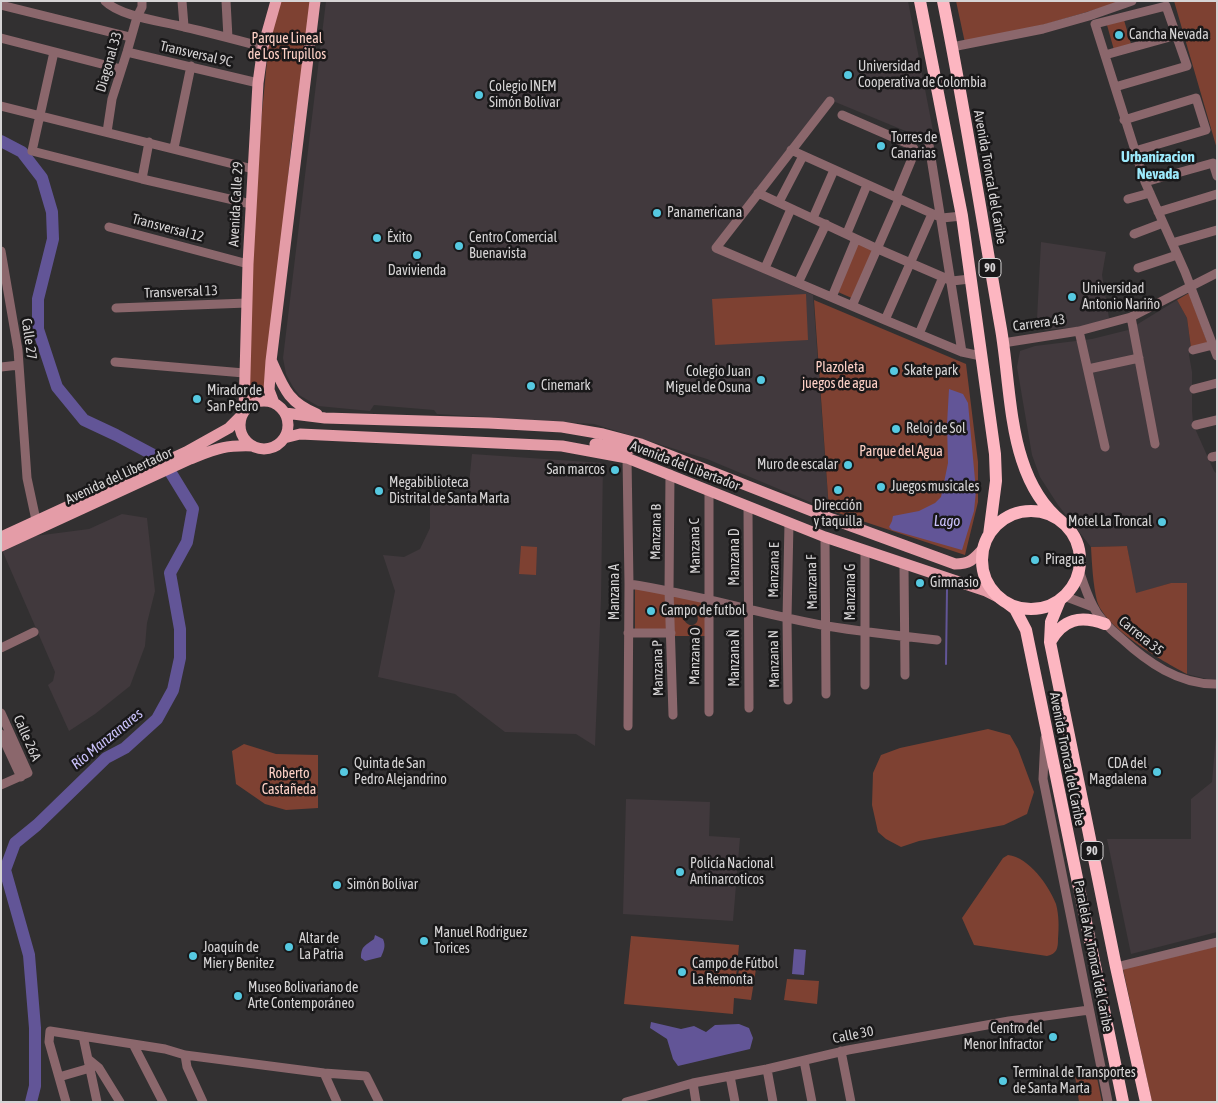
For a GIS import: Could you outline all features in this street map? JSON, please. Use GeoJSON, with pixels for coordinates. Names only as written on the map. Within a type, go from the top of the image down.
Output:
{"type":"FeatureCollection","features":[{"type":"Feature","properties":{"kind":"highway","name":"90"},"geometry":{"type":"LineString","coordinates":[[920,1],[962,216],[995,454],[996,481],[988,535]]}},
{"type":"Feature","properties":{"kind":"highway","name":"Avenida Troncal del Caribe"},"geometry":{"type":"LineString","coordinates":[[943,1],[1003,343],[1015,433],[1021,458],[1030,481],[1041,501],[1062,522]]}},
{"type":"Feature","properties":{"kind":"highway"},"geometry":{"type":"LineString","coordinates":[[1022,512],[1044,512],[1062,522],[1074,537],[1080,558],[1079,570],[1071,588],[1062,598],[1043,608],[1016,607],[1004,601],[988,584],[984,576],[982,567],[983,549],[988,535],[1003,520],[1022,512]]}},
{"type":"Feature","properties":{"kind":"highway","name":"Avenida Troncal del Caribe"},"geometry":{"type":"LineString","coordinates":[[1062,598],[1051,622],[1050,642],[1116,967],[1146,1102]]}},
{"type":"Feature","properties":{"kind":"highway","name":"Avenida Troncal del Caribe"},"geometry":{"type":"LineString","coordinates":[[1004,601],[1015,609],[1026,630],[1123,1102]]}},
{"type":"Feature","properties":{"kind":"highway"},"geometry":{"type":"LineString","coordinates":[[1050,642],[1064,625],[1073,620],[1084,619],[1105,624]]}},
{"type":"Feature","properties":{"kind":"main road","name":"Avenida Calle 29"},"geometry":{"type":"LineString","coordinates":[[243,413],[248,264],[258,83],[263,48],[276,1]]}},
{"type":"Feature","properties":{"kind":"main road"},"geometry":{"type":"LineString","coordinates":[[274,403],[269,390],[315,1]]}},
{"type":"Feature","properties":{"kind":"main road"},"geometry":{"type":"LineString","coordinates":[[272,361],[294,402],[325,418]]}},
{"type":"Feature","properties":{"kind":"main road"},"geometry":{"type":"LineString","coordinates":[[266,400],[274,403],[285,413],[288,425],[284,438],[277,445],[265,449],[253,446],[243,436],[240,423],[243,413],[250,405],[257,401],[266,400]]}},
{"type":"Feature","properties":{"kind":"main road","name":"Avenida del Libertador"},"geometry":{"type":"LineString","coordinates":[[188,456],[229,428],[243,413]]}},
{"type":"Feature","properties":{"kind":"main road","name":"Avenida del Libertador"},"geometry":{"type":"LineString","coordinates":[[285,413],[325,418],[562,427],[603,434],[641,444],[832,520],[955,564],[965,564],[974,559],[983,549]]}},
{"type":"Feature","properties":{"kind":"main road","name":"Avenida del Libertador"},"geometry":{"type":"LineString","coordinates":[[284,438],[300,434],[529,444],[562,446],[627,458],[825,537],[865,552],[986,591],[1004,601]]}},
{"type":"Feature","properties":{"kind":"main road"},"geometry":{"type":"LineString","coordinates":[[529,444],[547,438],[573,440],[626,449],[641,444]]}},
{"type":"Feature","properties":{"kind":"main road","name":"Avenida del Libertador"},"geometry":{"type":"LineString","coordinates":[[1,546],[188,456],[221,447],[235,445],[253,446]]}},
{"type":"Feature","properties":{"kind":"main road","name":"Avenida del Libertador"},"geometry":{"type":"LineString","coordinates":[[1,536],[36,520],[119,488]]}},
{"type":"Feature","properties":{"kind":"street"},"geometry":{"type":"LineString","coordinates":[[104,1],[137,17],[184,26],[263,48]]}},
{"type":"Feature","properties":{"kind":"street","name":"Diagonal 33"},"geometry":{"type":"LineString","coordinates":[[107,132],[112,99],[128,52],[130,37],[142,7],[142,1]]}},
{"type":"Feature","properties":{"kind":"street"},"geometry":{"type":"LineString","coordinates":[[182,1],[184,26]]}},
{"type":"Feature","properties":{"kind":"street"},"geometry":{"type":"LineString","coordinates":[[226,1],[228,38]]}},
{"type":"Feature","properties":{"kind":"street"},"geometry":{"type":"LineString","coordinates":[[952,47],[1042,29],[1132,1]]}},
{"type":"Feature","properties":{"kind":"street"},"geometry":{"type":"LineString","coordinates":[[1114,87],[1187,66],[1166,6],[1095,24],[1105,55],[1114,87],[1124,120],[1150,193],[1190,286],[1217,356]]}},
{"type":"Feature","properties":{"kind":"street"},"geometry":{"type":"LineString","coordinates":[[2,8],[130,37]]}},
{"type":"Feature","properties":{"kind":"street"},"geometry":{"type":"LineString","coordinates":[[1105,55],[1177,36]]}},
{"type":"Feature","properties":{"kind":"street"},"geometry":{"type":"LineString","coordinates":[[1,38],[121,69]]}},
{"type":"Feature","properties":{"kind":"street"},"geometry":{"type":"LineString","coordinates":[[54,52],[32,151],[252,204]]}},
{"type":"Feature","properties":{"kind":"street","name":"Transversal 9C"},"geometry":{"type":"LineString","coordinates":[[128,52],[258,83]]}},
{"type":"Feature","properties":{"kind":"street"},"geometry":{"type":"LineString","coordinates":[[174,148],[191,66]]}},
{"type":"Feature","properties":{"kind":"street"},"geometry":{"type":"LineString","coordinates":[[1124,120],[1196,98],[1206,130],[1135,151]]}},
{"type":"Feature","properties":{"kind":"street"},"geometry":{"type":"LineString","coordinates":[[830,101],[716,248],[962,352],[981,356]]}},
{"type":"Feature","properties":{"kind":"street"},"geometry":{"type":"LineString","coordinates":[[1,106],[253,169]]}},
{"type":"Feature","properties":{"kind":"street"},"geometry":{"type":"LineString","coordinates":[[842,115],[911,145],[914,149],[878,249],[852,306]]}},
{"type":"Feature","properties":{"kind":"street"},"geometry":{"type":"LineString","coordinates":[[142,179],[149,142]]}},
{"type":"Feature","properties":{"kind":"street"},"geometry":{"type":"LineString","coordinates":[[929,146],[942,218],[947,279],[962,352]]}},
{"type":"Feature","properties":{"kind":"street"},"geometry":{"type":"LineString","coordinates":[[791,150],[942,218],[962,216]]}},
{"type":"Feature","properties":{"kind":"street"},"geometry":{"type":"LineString","coordinates":[[778,202],[804,156]]}},
{"type":"Feature","properties":{"kind":"street"},"geometry":{"type":"LineString","coordinates":[[1146,182],[1213,162],[1217,176]]}},
{"type":"Feature","properties":{"kind":"street"},"geometry":{"type":"LineString","coordinates":[[812,218],[834,170]]}},
{"type":"Feature","properties":{"kind":"street"},"geometry":{"type":"LineString","coordinates":[[847,233],[867,184]]}},
{"type":"Feature","properties":{"kind":"street"},"geometry":{"type":"LineString","coordinates":[[758,193],[947,279],[970,279]]}},
{"type":"Feature","properties":{"kind":"street"},"geometry":{"type":"LineString","coordinates":[[1128,199],[1150,193]]}},
{"type":"Feature","properties":{"kind":"street"},"geometry":{"type":"LineString","coordinates":[[1158,212],[1217,194]]}},
{"type":"Feature","properties":{"kind":"street"},"geometry":{"type":"LineString","coordinates":[[765,268],[792,209]]}},
{"type":"Feature","properties":{"kind":"street"},"geometry":{"type":"LineString","coordinates":[[885,320],[932,214]]}},
{"type":"Feature","properties":{"kind":"street"},"geometry":{"type":"LineString","coordinates":[[1134,234],[1163,223]]}},
{"type":"Feature","properties":{"kind":"street"},"geometry":{"type":"LineString","coordinates":[[798,283],[826,224]]}},
{"type":"Feature","properties":{"kind":"street","name":"Transversal 12"},"geometry":{"type":"LineString","coordinates":[[110,227],[248,264]]}},
{"type":"Feature","properties":{"kind":"street"},"geometry":{"type":"LineString","coordinates":[[1172,243],[1217,230]]}},
{"type":"Feature","properties":{"kind":"street"},"geometry":{"type":"LineString","coordinates":[[832,297],[856,239]]}},
{"type":"Feature","properties":{"kind":"street","name":"Calle 27"},"geometry":{"type":"LineString","coordinates":[[1,251],[19,365],[27,478],[36,520]]}},
{"type":"Feature","properties":{"kind":"street"},"geometry":{"type":"LineString","coordinates":[[1138,268],[1177,255]]}},
{"type":"Feature","properties":{"kind":"street","name":"Carrera 43"},"geometry":{"type":"LineString","coordinates":[[1003,343],[1079,331],[1131,317],[1217,273]]}},
{"type":"Feature","properties":{"kind":"street"},"geometry":{"type":"LineString","coordinates":[[920,334],[947,279]]}},
{"type":"Feature","properties":{"kind":"street","name":"Transversal 13"},"geometry":{"type":"LineString","coordinates":[[116,308],[247,303]]}},
{"type":"Feature","properties":{"kind":"street"},"geometry":{"type":"LineString","coordinates":[[1131,317],[1155,444]]}},
{"type":"Feature","properties":{"kind":"street"},"geometry":{"type":"LineString","coordinates":[[1206,328],[1217,325]]}},
{"type":"Feature","properties":{"kind":"street"},"geometry":{"type":"LineString","coordinates":[[1079,331],[1105,447]]}},
{"type":"Feature","properties":{"kind":"street"},"geometry":{"type":"LineString","coordinates":[[1193,350],[1213,345]]}},
{"type":"Feature","properties":{"kind":"street"},"geometry":{"type":"LineString","coordinates":[[1088,369],[1139,358]]}},
{"type":"Feature","properties":{"kind":"street"},"geometry":{"type":"LineString","coordinates":[[115,362],[244,373]]}},
{"type":"Feature","properties":{"kind":"street"},"geometry":{"type":"LineString","coordinates":[[1,367],[19,365]]}},
{"type":"Feature","properties":{"kind":"street"},"geometry":{"type":"LineString","coordinates":[[1194,389],[1217,383]]}},
{"type":"Feature","properties":{"kind":"street"},"geometry":{"type":"LineString","coordinates":[[1196,425],[1217,420]]}},
{"type":"Feature","properties":{"kind":"street","name":"Manzana A"},"geometry":{"type":"LineString","coordinates":[[627,458],[629,584],[628,726]]}},
{"type":"Feature","properties":{"kind":"street","name":"Manzana B"},"geometry":{"type":"LineString","coordinates":[[669,590],[670,474]]}},
{"type":"Feature","properties":{"kind":"street","name":"Manzana C"},"geometry":{"type":"LineString","coordinates":[[708,490],[710,601]]}},
{"type":"Feature","properties":{"kind":"street","name":"Manzana D"},"geometry":{"type":"LineString","coordinates":[[748,506],[749,608]]}},
{"type":"Feature","properties":{"kind":"street","name":"Manzana E"},"geometry":{"type":"LineString","coordinates":[[787,618],[789,523]]}},
{"type":"Feature","properties":{"kind":"street","name":"Manzana F"},"geometry":{"type":"LineString","coordinates":[[825,537],[826,694]]}},
{"type":"Feature","properties":{"kind":"street","name":"Manzana G"},"geometry":{"type":"LineString","coordinates":[[865,552],[865,686]]}},
{"type":"Feature","properties":{"kind":"street"},"geometry":{"type":"LineString","coordinates":[[904,565],[905,675]]}},
{"type":"Feature","properties":{"kind":"street","name":"Carrera 35"},"geometry":{"type":"LineString","coordinates":[[1079,570],[1093,607],[1105,624],[1140,655],[1161,669],[1186,679],[1217,684]]}},
{"type":"Feature","properties":{"kind":"street"},"geometry":{"type":"LineString","coordinates":[[629,584],[669,590],[710,601],[826,626],[937,640]]}},
{"type":"Feature","properties":{"kind":"street","name":"Manzana P"},"geometry":{"type":"LineString","coordinates":[[669,590],[672,715]]}},
{"type":"Feature","properties":{"kind":"street"},"geometry":{"type":"LineString","coordinates":[[1062,598],[1093,607]]}},
{"type":"Feature","properties":{"kind":"street","name":"Manzana O"},"geometry":{"type":"LineString","coordinates":[[709,712],[710,601]]}},
{"type":"Feature","properties":{"kind":"street","name":"Manzana Ñ"},"geometry":{"type":"LineString","coordinates":[[749,608],[749,708]]}},
{"type":"Feature","properties":{"kind":"street","name":"Manzana N"},"geometry":{"type":"LineString","coordinates":[[787,618],[788,700]]}},
{"type":"Feature","properties":{"kind":"street"},"geometry":{"type":"LineString","coordinates":[[1,648],[34,632]]}},
{"type":"Feature","properties":{"kind":"street"},"geometry":{"type":"LineString","coordinates":[[628,633],[671,632]]}},
{"type":"Feature","properties":{"kind":"street","name":"Calle 26A"},"geometry":{"type":"LineString","coordinates":[[1,713],[24,775]]}},
{"type":"Feature","properties":{"kind":"street","name":"Paralela Av. Troncal del Caribe"},"geometry":{"type":"LineString","coordinates":[[1045,727],[1043,779],[1108,1102]]}},
{"type":"Feature","properties":{"kind":"street","name":"Calle 26A"},"geometry":{"type":"LineString","coordinates":[[1,734],[24,775]]}},
{"type":"Feature","properties":{"kind":"street"},"geometry":{"type":"LineString","coordinates":[[1,785],[24,775]]}},
{"type":"Feature","properties":{"kind":"street"},"geometry":{"type":"LineString","coordinates":[[1116,967],[1217,942]]}},
{"type":"Feature","properties":{"kind":"street","name":"Calle 30"},"geometry":{"type":"LineString","coordinates":[[626,1102],[653,1098],[693,1083],[804,1061],[841,1051],[1009,1021],[1089,1010]]}},
{"type":"Feature","properties":{"kind":"street"},"geometry":{"type":"LineString","coordinates":[[66,1102],[49,1042],[50,1031],[165,1049],[185,1056],[366,1076],[379,1102]]}},
{"type":"Feature","properties":{"kind":"street"},"geometry":{"type":"LineString","coordinates":[[83,1036],[97,1102]]}},
{"type":"Feature","properties":{"kind":"street"},"geometry":{"type":"LineString","coordinates":[[133,1044],[163,1102]]}},
{"type":"Feature","properties":{"kind":"street"},"geometry":{"type":"LineString","coordinates":[[841,1051],[851,1102]]}},
{"type":"Feature","properties":{"kind":"street"},"geometry":{"type":"LineString","coordinates":[[185,1056],[187,1067],[204,1102]]}},
{"type":"Feature","properties":{"kind":"street"},"geometry":{"type":"LineString","coordinates":[[88,1059],[100,1068],[120,1102]]}},
{"type":"Feature","properties":{"kind":"street"},"geometry":{"type":"LineString","coordinates":[[804,1061],[812,1102]]}},
{"type":"Feature","properties":{"kind":"street"},"geometry":{"type":"LineString","coordinates":[[58,1077],[90,1068]]}},
{"type":"Feature","properties":{"kind":"street"},"geometry":{"type":"LineString","coordinates":[[767,1069],[773,1102]]}},
{"type":"Feature","properties":{"kind":"street"},"geometry":{"type":"LineString","coordinates":[[324,1072],[337,1102]]}},
{"type":"Feature","properties":{"kind":"street"},"geometry":{"type":"LineString","coordinates":[[730,1076],[735,1102]]}},
{"type":"Feature","properties":{"kind":"street"},"geometry":{"type":"LineString","coordinates":[[693,1083],[696,1102]]}},
{"type":"Feature","properties":{"kind":"shaded area"},"geometry":{"type":"Polygon","coordinates":[[[326,1],[908,1],[935,141],[920,137],[828,99],[711,249],[813,295],[829,510],[707,459],[594,424],[437,414],[434,410],[374,405],[370,411],[318,406],[299,395],[286,374],[283,358],[326,1]]]}},
{"type":"Feature","properties":{"kind":"shaded area","name":"Universidad Antonio Nariño"},"geometry":{"type":"Polygon","coordinates":[[[1041,242],[1106,252],[1102,275],[1109,318],[1088,326],[1045,330],[1044,320],[1037,319],[1041,242]]]}},
{"type":"Feature","properties":{"kind":"shaded area"},"geometry":{"type":"Polygon","coordinates":[[[1177,300],[1187,318],[1191,348],[1189,355],[1192,372],[1193,424],[1217,474],[1217,679],[1211,680],[1187,674],[1186,583],[1171,583],[1135,594],[1127,546],[1091,547],[1058,505],[1040,477],[1032,455],[1017,367],[1020,351],[1035,346],[1092,339],[1128,330],[1177,300]]]}},
{"type":"Feature","properties":{"kind":"shaded area"},"geometry":{"type":"Polygon","coordinates":[[[472,454],[603,463],[601,599],[595,746],[576,734],[505,732],[455,694],[378,677],[395,591],[383,555],[404,557],[420,549],[430,528],[430,503],[467,504],[472,454]]]}},
{"type":"Feature","properties":{"kind":"shaded area"},"geometry":{"type":"Polygon","coordinates":[[[122,514],[147,518],[155,591],[147,623],[145,646],[130,686],[95,714],[69,731],[48,685],[53,681],[55,672],[2,550],[35,536],[89,529],[122,514]]]}},
{"type":"Feature","properties":{"kind":"shaded area"},"geometry":{"type":"Polygon","coordinates":[[[1217,724],[1217,932],[1131,954],[1107,839],[1191,839],[1191,799],[1212,782],[1217,724]]]}},
{"type":"Feature","properties":{"kind":"shaded area"},"geometry":{"type":"Polygon","coordinates":[[[626,799],[710,802],[709,836],[740,838],[733,921],[623,914],[626,799]]]}},
{"type":"Feature","properties":{"kind":"green space","name":"Parque Lineal de Los Trupillos"},"geometry":{"type":"Polygon","coordinates":[[[280,1],[312,1],[291,148],[278,277],[263,396],[244,401],[258,154],[269,40],[280,1]]]}},
{"type":"Feature","properties":{"kind":"green space"},"geometry":{"type":"Polygon","coordinates":[[[956,1],[1124,1],[1026,30],[965,43],[956,1]]]}},
{"type":"Feature","properties":{"kind":"green space"},"geometry":{"type":"Polygon","coordinates":[[[1174,1],[1217,1],[1217,149],[1174,1]]]}},
{"type":"Feature","properties":{"kind":"green space","name":"Cancha Nevada"},"geometry":{"type":"Polygon","coordinates":[[[1124,20],[1131,44],[1114,50],[1107,25],[1124,20]]]}},
{"type":"Feature","properties":{"kind":"green space"},"geometry":{"type":"Polygon","coordinates":[[[857,243],[873,250],[854,299],[838,292],[857,243]]]}},
{"type":"Feature","properties":{"kind":"green space"},"geometry":{"type":"Polygon","coordinates":[[[1189,293],[1208,344],[1191,348],[1187,318],[1177,300],[1189,293]]]}},
{"type":"Feature","properties":{"kind":"green space"},"geometry":{"type":"Polygon","coordinates":[[[806,294],[808,340],[715,345],[712,299],[806,294]]]}},
{"type":"Feature","properties":{"kind":"green space","name":"Parque del Agua"},"geometry":{"type":"Polygon","coordinates":[[[814,300],[966,364],[978,462],[978,502],[965,555],[829,510],[814,300]]]}},
{"type":"Feature","properties":{"kind":"green space"},"geometry":{"type":"Polygon","coordinates":[[[521,546],[537,547],[536,575],[519,574],[521,546]]]}},
{"type":"Feature","properties":{"kind":"green space"},"geometry":{"type":"Polygon","coordinates":[[[1127,546],[1136,593],[1171,583],[1187,583],[1187,674],[1122,633],[1102,611],[1097,601],[1091,547],[1127,546]]]}},
{"type":"Feature","properties":{"kind":"green space","name":"Campo de futbol"},"geometry":{"type":"Polygon","coordinates":[[[635,587],[667,592],[667,631],[635,631],[635,587]]]}},
{"type":"Feature","properties":{"kind":"green space"},"geometry":{"type":"Polygon","coordinates":[[[673,594],[708,604],[707,636],[673,636],[673,594]],[[687,612],[684,620],[688,624],[694,625],[698,620],[695,613],[687,612]]]}},
{"type":"Feature","properties":{"kind":"green space"},"geometry":{"type":"Polygon","coordinates":[[[988,729],[1010,735],[1018,749],[1034,792],[1027,814],[1004,825],[919,841],[901,847],[878,832],[872,805],[873,773],[881,755],[900,748],[988,729]]]}},
{"type":"Feature","properties":{"kind":"green space","name":"Roberto Castañeda"},"geometry":{"type":"Polygon","coordinates":[[[244,744],[276,754],[318,755],[318,808],[286,810],[265,804],[236,784],[232,751],[244,744]]]}},
{"type":"Feature","properties":{"kind":"green space"},"geometry":{"type":"Polygon","coordinates":[[[1008,855],[1016,857],[1031,867],[1043,881],[1056,904],[1058,912],[1058,945],[1055,952],[1050,955],[974,945],[962,918],[1003,858],[1008,855]]]}},
{"type":"Feature","properties":{"kind":"green space","name":"Campo de Fútbol La Remonta"},"geometry":{"type":"Polygon","coordinates":[[[631,936],[739,945],[735,988],[740,966],[756,969],[751,1000],[734,998],[733,1014],[624,1004],[631,936]]]}},
{"type":"Feature","properties":{"kind":"green space"},"geometry":{"type":"Polygon","coordinates":[[[1217,946],[1217,1102],[1152,1102],[1123,969],[1217,946]]]}},
{"type":"Feature","properties":{"kind":"green space"},"geometry":{"type":"Polygon","coordinates":[[[787,979],[819,981],[817,1004],[784,1000],[787,979]]]}},
{"type":"Feature","properties":{"kind":"green space"},"geometry":{"type":"Polygon","coordinates":[[[1096,1073],[1102,1102],[1079,1102],[1075,1076],[1096,1073]]]}},
{"type":"Feature","properties":{"kind":"water","name":"Lago"},"geometry":{"type":"Polygon","coordinates":[[[949,389],[963,394],[968,403],[976,491],[974,511],[962,550],[892,530],[889,527],[893,516],[919,511],[935,503],[941,497],[948,463],[947,424],[949,389]]]}},
{"type":"Feature","properties":{"kind":"water"},"geometry":{"type":"Polygon","coordinates":[[[375,935],[383,939],[383,952],[381,957],[365,961],[361,958],[362,951],[374,939],[375,935]]]}},
{"type":"Feature","properties":{"kind":"water"},"geometry":{"type":"Polygon","coordinates":[[[794,949],[806,950],[804,975],[792,974],[794,949]]]}},
{"type":"Feature","properties":{"kind":"water"},"geometry":{"type":"Polygon","coordinates":[[[651,1022],[681,1029],[694,1026],[706,1032],[715,1025],[739,1024],[749,1028],[753,1038],[750,1049],[678,1066],[673,1059],[667,1039],[650,1028],[651,1022]]]}},
{"type":"Feature","properties":{"kind":"waterway","name":"Río Manzanares"},"geometry":{"type":"LineString","coordinates":[[1,141],[22,152],[42,178],[52,212],[53,239],[38,299],[38,329],[57,387],[84,420],[163,460],[193,509],[187,542],[170,573],[180,629],[180,658],[173,690],[157,719],[125,748],[106,758],[37,825],[15,843],[5,870],[29,955],[35,1028],[35,1086],[31,1102]]}},
{"type":"Feature","properties":{"kind":"waterway"},"geometry":{"type":"LineString","coordinates":[[946,664],[947,589]]}},
{"type":"Feature","properties":{"kind":"place","name":"Cancha Nevada"},"geometry":{"type":"Point","coordinates":[1119,35]}},
{"type":"Feature","properties":{"kind":"place","name":"Universidad Cooperativa de Colombia"},"geometry":{"type":"Point","coordinates":[848,75]}},
{"type":"Feature","properties":{"kind":"place","name":"Colegio INEM Simón Bolívar"},"geometry":{"type":"Point","coordinates":[479,95]}},
{"type":"Feature","properties":{"kind":"place","name":"Torres de Canarias"},"geometry":{"type":"Point","coordinates":[881,146]}},
{"type":"Feature","properties":{"kind":"place","name":"Panamericana"},"geometry":{"type":"Point","coordinates":[657,213]}},
{"type":"Feature","properties":{"kind":"place","name":"Éxito"},"geometry":{"type":"Point","coordinates":[377,238]}},
{"type":"Feature","properties":{"kind":"place","name":"Centro Comercial Buenavista"},"geometry":{"type":"Point","coordinates":[459,246]}},
{"type":"Feature","properties":{"kind":"place","name":"Davivienda"},"geometry":{"type":"Point","coordinates":[417,255]}},
{"type":"Feature","properties":{"kind":"place","name":"Universidad Antonio Nariño"},"geometry":{"type":"Point","coordinates":[1072,297]}},
{"type":"Feature","properties":{"kind":"place","name":"Skate park"},"geometry":{"type":"Point","coordinates":[894,371]}},
{"type":"Feature","properties":{"kind":"place","name":"Colegio Juan Miguel de Osuna"},"geometry":{"type":"Point","coordinates":[761,380]}},
{"type":"Feature","properties":{"kind":"place","name":"Cinemark"},"geometry":{"type":"Point","coordinates":[531,386]}},
{"type":"Feature","properties":{"kind":"place","name":"Mirador de San Pedro"},"geometry":{"type":"Point","coordinates":[197,399]}},
{"type":"Feature","properties":{"kind":"place","name":"Reloj de Sol"},"geometry":{"type":"Point","coordinates":[896,429]}},
{"type":"Feature","properties":{"kind":"place","name":"Muro de escalar"},"geometry":{"type":"Point","coordinates":[848,465]}},
{"type":"Feature","properties":{"kind":"place","name":"San marcos"},"geometry":{"type":"Point","coordinates":[615,470]}},
{"type":"Feature","properties":{"kind":"place","name":"Juegos musicales"},"geometry":{"type":"Point","coordinates":[881,487]}},
{"type":"Feature","properties":{"kind":"place","name":"Dirección y taquilla"},"geometry":{"type":"Point","coordinates":[838,490]}},
{"type":"Feature","properties":{"kind":"place","name":"Megabiblioteca Distrital de Santa Marta"},"geometry":{"type":"Point","coordinates":[379,491]}},
{"type":"Feature","properties":{"kind":"place","name":"Motel La Troncal"},"geometry":{"type":"Point","coordinates":[1162,522]}},
{"type":"Feature","properties":{"kind":"place","name":"Piragua"},"geometry":{"type":"Point","coordinates":[1035,560]}},
{"type":"Feature","properties":{"kind":"place","name":"Gimnasio"},"geometry":{"type":"Point","coordinates":[920,583]}},
{"type":"Feature","properties":{"kind":"place","name":"Campo de futbol"},"geometry":{"type":"Point","coordinates":[651,611]}},
{"type":"Feature","properties":{"kind":"place","name":"Quinta de San Pedro Alejandrino"},"geometry":{"type":"Point","coordinates":[344,772]}},
{"type":"Feature","properties":{"kind":"place","name":"CDA del Magdalena"},"geometry":{"type":"Point","coordinates":[1157,772]}},
{"type":"Feature","properties":{"kind":"place","name":"Policía Nacional Antinarcoticos"},"geometry":{"type":"Point","coordinates":[680,872]}},
{"type":"Feature","properties":{"kind":"place","name":"Simón Bolívar"},"geometry":{"type":"Point","coordinates":[337,885]}},
{"type":"Feature","properties":{"kind":"place","name":"Manuel Rodriguez Torices"},"geometry":{"type":"Point","coordinates":[424,941]}},
{"type":"Feature","properties":{"kind":"place","name":"Altar de La Patria"},"geometry":{"type":"Point","coordinates":[289,947]}},
{"type":"Feature","properties":{"kind":"place","name":"Joaquín de Mier y Benitez"},"geometry":{"type":"Point","coordinates":[193,956]}},
{"type":"Feature","properties":{"kind":"place","name":"Campo de Fútbol La Remonta"},"geometry":{"type":"Point","coordinates":[682,972]}},
{"type":"Feature","properties":{"kind":"place","name":"Museo Bolivariano de Arte Contemporáneo"},"geometry":{"type":"Point","coordinates":[238,996]}},
{"type":"Feature","properties":{"kind":"place","name":"Centro del Menor Infractor"},"geometry":{"type":"Point","coordinates":[1053,1037]}},
{"type":"Feature","properties":{"kind":"place","name":"Terminal de Transportes de Santa Marta"},"geometry":{"type":"Point","coordinates":[1003,1081]}},
{"type":"Feature","properties":{"kind":"district","name":"Urbanizacion Nevada"},"geometry":{"type":"Point","coordinates":[1158,166]}},
{"type":"Feature","properties":{"kind":"park label","name":"Plazoleta juegos de agua"},"geometry":{"type":"Point","coordinates":[840,376]}}]}
